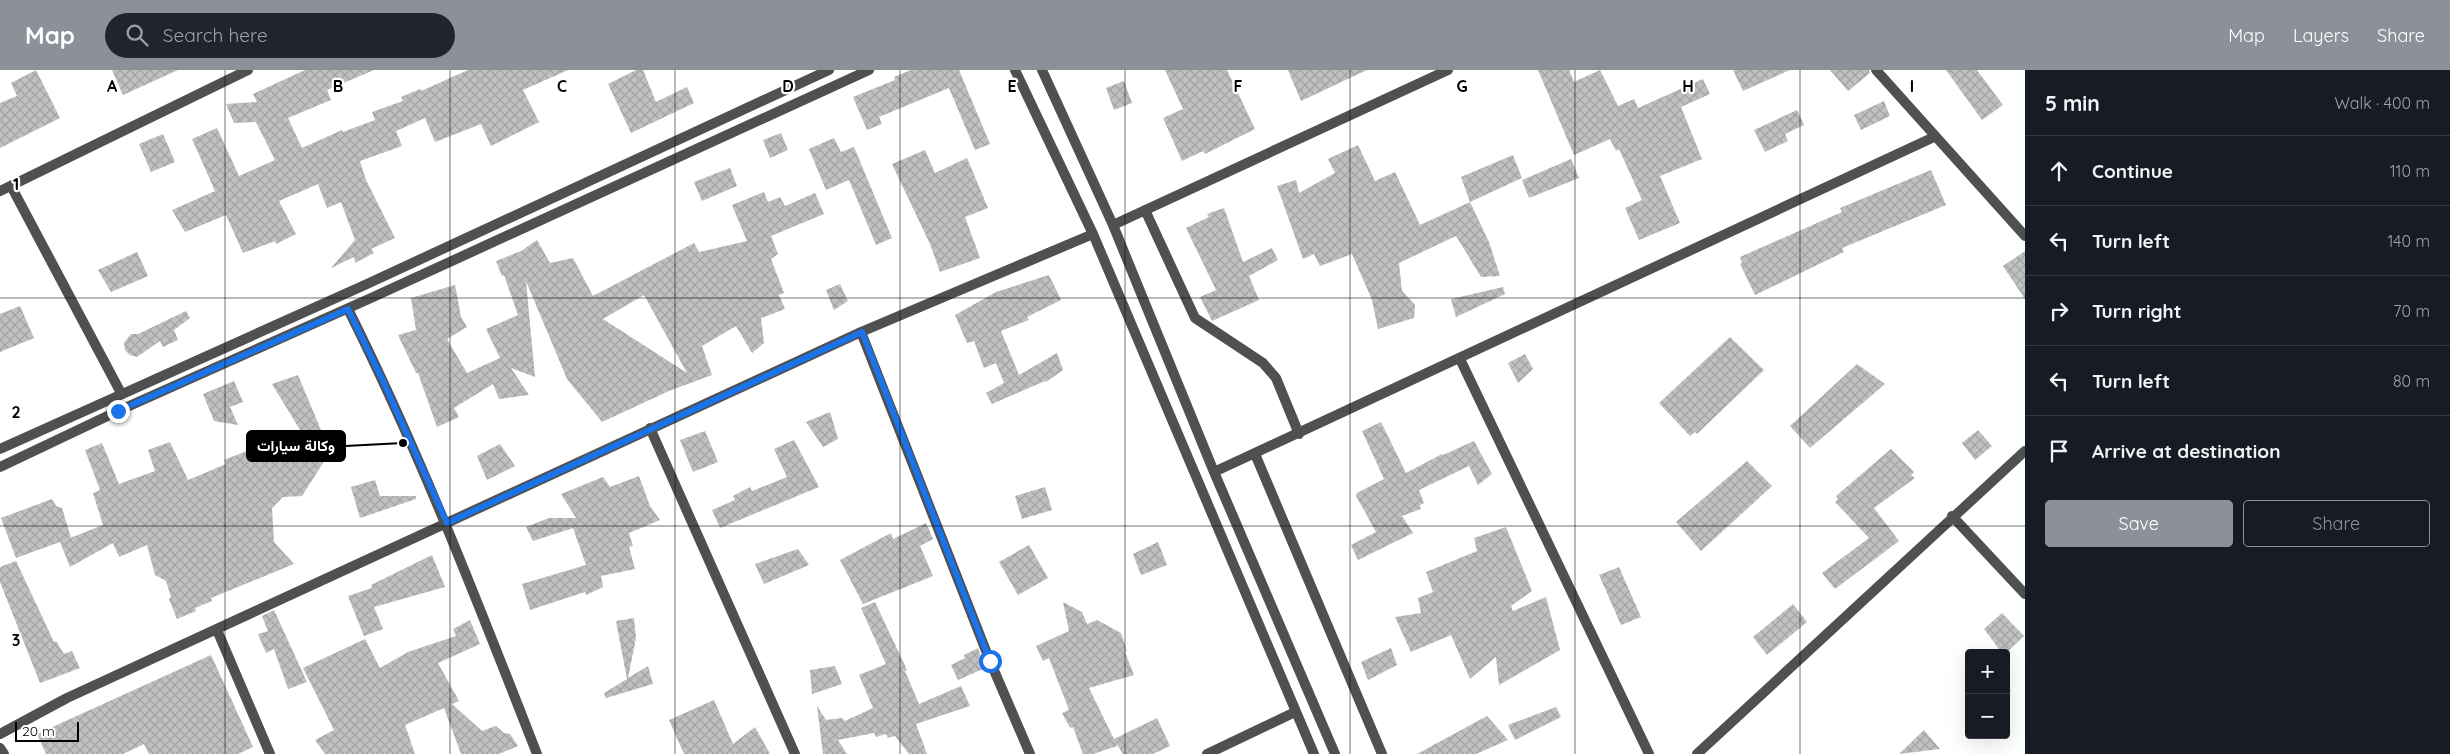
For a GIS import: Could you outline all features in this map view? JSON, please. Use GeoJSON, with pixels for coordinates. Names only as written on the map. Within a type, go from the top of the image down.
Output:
{"type":"FeatureCollection","features":[{"type":"Feature","properties":{"kind":"street"},"geometry":{"type":"LineString","coordinates":[[0,191],[235,73],[248,70]]}},
{"type":"Feature","properties":{"kind":"street"},"geometry":{"type":"LineString","coordinates":[[0,449],[367,284],[829,70]]}},
{"type":"Feature","properties":{"kind":"street"},"geometry":{"type":"LineString","coordinates":[[0,467],[118,411],[348,309],[869,70]]}},
{"type":"Feature","properties":{"kind":"street"},"geometry":{"type":"LineString","coordinates":[[1015,70],[1093,234],[1314,754]]}},
{"type":"Feature","properties":{"kind":"street"},"geometry":{"type":"LineString","coordinates":[[1042,70],[1113,225],[1214,472],[1335,754]]}},
{"type":"Feature","properties":{"kind":"street"},"geometry":{"type":"LineString","coordinates":[[1113,225],[1448,70]]}},
{"type":"Feature","properties":{"kind":"street"},"geometry":{"type":"LineString","coordinates":[[1876,70],[1934,137],[2025,236]]}},
{"type":"Feature","properties":{"kind":"street"},"geometry":{"type":"LineString","coordinates":[[1214,472],[1934,137]]}},
{"type":"Feature","properties":{"kind":"street"},"geometry":{"type":"LineString","coordinates":[[11,186],[121,393]]}},
{"type":"Feature","properties":{"kind":"street"},"geometry":{"type":"LineString","coordinates":[[1145,210],[1195,318],[1264,363],[1276,378],[1299,434]]}},
{"type":"Feature","properties":{"kind":"street"},"geometry":{"type":"LineString","coordinates":[[0,734],[68,698],[650,428],[862,332],[1093,234]]}},
{"type":"Feature","properties":{"kind":"street"},"geometry":{"type":"LineString","coordinates":[[348,309],[383,381],[447,523],[537,754]]}},
{"type":"Feature","properties":{"kind":"street"},"geometry":{"type":"LineString","coordinates":[[862,332],[990,661],[1030,754]]}},
{"type":"Feature","properties":{"kind":"street"},"geometry":{"type":"LineString","coordinates":[[1460,359],[1649,754]]}},
{"type":"Feature","properties":{"kind":"street"},"geometry":{"type":"LineString","coordinates":[[650,428],[795,754]]}},
{"type":"Feature","properties":{"kind":"street"},"geometry":{"type":"LineString","coordinates":[[1697,754],[1952,516],[2025,451]]}},
{"type":"Feature","properties":{"kind":"street"},"geometry":{"type":"LineString","coordinates":[[1255,454],[1382,754]]}},
{"type":"Feature","properties":{"kind":"street"},"geometry":{"type":"LineString","coordinates":[[1952,516],[2025,594]]}},
{"type":"Feature","properties":{"kind":"street"},"geometry":{"type":"LineString","coordinates":[[217,630],[270,754]]}},
{"type":"Feature","properties":{"kind":"street"},"geometry":{"type":"LineString","coordinates":[[1207,754],[1296,712]]}},
{"type":"Feature","properties":{"kind":"street"},"geometry":{"type":"LineString","coordinates":[[0,748],[4,754]]}},
{"type":"Feature","properties":{"kind":"building"},"geometry":{"type":"Polygon","coordinates":[[[36,70],[60,118],[0,148],[0,103],[17,96],[11,83],[36,70]]]}},
{"type":"Feature","properties":{"kind":"building"},"geometry":{"type":"Polygon","coordinates":[[[112,70],[178,70],[123,95],[112,70]]]}},
{"type":"Feature","properties":{"kind":"building"},"geometry":{"type":"Polygon","coordinates":[[[305,70],[374,70],[327,90],[331,100],[288,118],[302,148],[342,130],[343,132],[375,120],[372,112],[403,101],[401,97],[420,89],[421,91],[468,70],[568,70],[523,90],[539,122],[491,146],[481,124],[435,142],[425,118],[396,131],[402,146],[360,161],[366,180],[395,238],[371,249],[374,253],[355,263],[354,257],[331,268],[355,240],[341,202],[327,208],[318,184],[279,201],[296,234],[276,244],[275,241],[243,253],[226,215],[185,232],[172,210],[215,191],[192,139],[217,128],[239,176],[275,160],[256,122],[234,123],[226,104],[257,102],[253,94],[305,70]]]}},
{"type":"Feature","properties":{"kind":"building"},"geometry":{"type":"Polygon","coordinates":[[[636,70],[643,70],[656,102],[687,87],[694,103],[631,133],[608,84],[636,70]]]}},
{"type":"Feature","properties":{"kind":"building"},"geometry":{"type":"Polygon","coordinates":[[[911,70],[959,70],[990,144],[975,150],[949,88],[879,117],[882,124],[867,130],[853,97],[895,80],[894,77],[911,70]]]}},
{"type":"Feature","properties":{"kind":"building"},"geometry":{"type":"Polygon","coordinates":[[[1165,70],[1227,70],[1255,129],[1205,154],[1203,151],[1182,161],[1163,118],[1183,109],[1165,70]]]}},
{"type":"Feature","properties":{"kind":"building"},"geometry":{"type":"Polygon","coordinates":[[[1288,70],[1367,70],[1301,101],[1288,70]]]}},
{"type":"Feature","properties":{"kind":"building"},"geometry":{"type":"Polygon","coordinates":[[[1538,70],[1569,70],[1574,82],[1600,70],[1618,106],[1634,99],[1638,108],[1703,79],[1710,94],[1681,107],[1702,159],[1660,176],[1680,223],[1639,240],[1625,208],[1642,200],[1619,149],[1616,151],[1610,139],[1574,155],[1538,70]]]}},
{"type":"Feature","properties":{"kind":"building"},"geometry":{"type":"Polygon","coordinates":[[[1733,70],[1790,70],[1743,91],[1733,70]]]}},
{"type":"Feature","properties":{"kind":"building"},"geometry":{"type":"Polygon","coordinates":[[[1830,70],[1869,70],[1870,73],[1848,91],[1830,70]]]}},
{"type":"Feature","properties":{"kind":"building"},"geometry":{"type":"Polygon","coordinates":[[[1946,70],[1977,70],[2003,105],[1982,120],[1946,70]]]}},
{"type":"Feature","properties":{"kind":"building"},"geometry":{"type":"Polygon","coordinates":[[[1124,81],[1132,103],[1114,110],[1106,88],[1124,81]]]}},
{"type":"Feature","properties":{"kind":"building"},"geometry":{"type":"Polygon","coordinates":[[[1884,101],[1890,116],[1861,130],[1854,115],[1884,101]]]}},
{"type":"Feature","properties":{"kind":"building"},"geometry":{"type":"Polygon","coordinates":[[[1797,110],[1804,125],[1785,134],[1788,141],[1765,152],[1754,130],[1797,110]]]}},
{"type":"Feature","properties":{"kind":"building"},"geometry":{"type":"Polygon","coordinates":[[[781,133],[788,150],[770,158],[763,140],[781,133]]]}},
{"type":"Feature","properties":{"kind":"building"},"geometry":{"type":"Polygon","coordinates":[[[163,134],[175,162],[151,172],[139,144],[163,134]]]}},
{"type":"Feature","properties":{"kind":"building"},"geometry":{"type":"Polygon","coordinates":[[[834,138],[841,152],[854,147],[892,238],[876,245],[849,180],[826,190],[809,149],[834,138]]]}},
{"type":"Feature","properties":{"kind":"building"},"geometry":{"type":"Polygon","coordinates":[[[1358,145],[1375,181],[1395,172],[1420,225],[1470,202],[1489,242],[1500,276],[1481,277],[1456,236],[1399,263],[1402,291],[1415,305],[1414,318],[1378,329],[1372,300],[1352,254],[1320,266],[1314,254],[1303,259],[1277,186],[1296,180],[1299,193],[1335,173],[1328,159],[1358,145]]]}},
{"type":"Feature","properties":{"kind":"building"},"geometry":{"type":"Polygon","coordinates":[[[925,150],[935,173],[967,158],[988,208],[965,217],[980,258],[940,272],[930,244],[892,164],[925,150]]]}},
{"type":"Feature","properties":{"kind":"building"},"geometry":{"type":"Polygon","coordinates":[[[1513,155],[1522,178],[1470,202],[1461,177],[1513,155]]]}},
{"type":"Feature","properties":{"kind":"building"},"geometry":{"type":"Polygon","coordinates":[[[1571,159],[1579,178],[1529,198],[1522,180],[1571,159]]]}},
{"type":"Feature","properties":{"kind":"building"},"geometry":{"type":"Polygon","coordinates":[[[730,168],[737,186],[702,201],[694,182],[730,168]]]}},
{"type":"Feature","properties":{"kind":"building"},"geometry":{"type":"Polygon","coordinates":[[[1931,170],[1946,205],[1842,248],[1844,252],[1755,295],[1740,264],[1742,263],[1740,257],[1842,212],[1840,208],[1931,170]]]}},
{"type":"Feature","properties":{"kind":"building"},"geometry":{"type":"Polygon","coordinates":[[[764,192],[768,202],[780,197],[785,206],[815,193],[824,214],[771,236],[778,254],[771,259],[784,293],[779,295],[785,309],[761,318],[764,343],[752,353],[736,326],[702,346],[712,375],[669,391],[602,422],[567,379],[526,281],[535,377],[511,368],[529,395],[499,399],[493,384],[454,408],[459,417],[437,427],[418,373],[416,373],[398,335],[416,330],[411,298],[455,285],[461,317],[467,327],[447,339],[467,373],[500,358],[486,329],[518,315],[504,275],[502,276],[496,261],[521,251],[537,240],[550,263],[573,258],[593,296],[694,243],[699,252],[747,241],[732,205],[764,192]],[[644,295],[603,319],[687,373],[644,295]]]}},
{"type":"Feature","properties":{"kind":"building"},"geometry":{"type":"Polygon","coordinates":[[[1224,208],[1243,262],[1272,248],[1278,260],[1249,276],[1259,300],[1212,321],[1200,297],[1216,290],[1186,228],[1209,217],[1207,214],[1224,208]]]}},
{"type":"Feature","properties":{"kind":"building"},"geometry":{"type":"Polygon","coordinates":[[[2025,251],[2025,299],[2003,266],[2025,251]]]}},
{"type":"Feature","properties":{"kind":"building"},"geometry":{"type":"Polygon","coordinates":[[[137,252],[148,276],[111,292],[98,270],[137,252]]]}},
{"type":"Feature","properties":{"kind":"building"},"geometry":{"type":"Polygon","coordinates":[[[1049,275],[1061,300],[1027,317],[1029,320],[1001,331],[1019,375],[1057,353],[1063,370],[1046,382],[992,404],[986,393],[1004,383],[996,363],[984,368],[974,341],[967,343],[955,315],[996,292],[1049,275]]]}},
{"type":"Feature","properties":{"kind":"building"},"geometry":{"type":"Polygon","coordinates":[[[840,284],[848,301],[834,310],[826,290],[840,284]]]}},
{"type":"Feature","properties":{"kind":"building"},"geometry":{"type":"Polygon","coordinates":[[[1503,287],[1505,294],[1456,317],[1451,299],[1503,287]]]}},
{"type":"Feature","properties":{"kind":"building"},"geometry":{"type":"Polygon","coordinates":[[[20,306],[34,338],[0,352],[0,314],[20,306]]]}},
{"type":"Feature","properties":{"kind":"building"},"geometry":{"type":"Polygon","coordinates":[[[186,311],[190,318],[174,330],[178,340],[163,347],[160,341],[137,357],[130,355],[125,350],[124,343],[131,334],[138,334],[186,311]]]}},
{"type":"Feature","properties":{"kind":"building"},"geometry":{"type":"Polygon","coordinates":[[[1730,337],[1764,370],[1697,434],[1695,432],[1690,436],[1659,403],[1730,337]]]}},
{"type":"Feature","properties":{"kind":"building"},"geometry":{"type":"Polygon","coordinates":[[[1525,354],[1533,369],[1518,383],[1508,363],[1525,354]]]}},
{"type":"Feature","properties":{"kind":"building"},"geometry":{"type":"Polygon","coordinates":[[[1857,364],[1885,384],[1810,448],[1790,426],[1857,364]]]}},
{"type":"Feature","properties":{"kind":"building"},"geometry":{"type":"Polygon","coordinates":[[[298,375],[323,435],[328,455],[302,496],[283,497],[272,508],[274,542],[294,564],[211,598],[212,601],[195,608],[196,611],[177,619],[169,599],[171,597],[166,581],[155,575],[147,545],[119,557],[113,543],[70,567],[60,542],[103,525],[93,493],[100,490],[85,450],[102,443],[119,484],[155,471],[148,450],[170,442],[188,480],[226,464],[224,460],[300,430],[272,384],[298,375]]]}},
{"type":"Feature","properties":{"kind":"building"},"geometry":{"type":"Polygon","coordinates":[[[234,381],[243,402],[230,407],[238,425],[214,421],[203,394],[234,381]]]}},
{"type":"Feature","properties":{"kind":"building"},"geometry":{"type":"Polygon","coordinates":[[[830,412],[838,439],[823,447],[806,422],[830,412]]]}},
{"type":"Feature","properties":{"kind":"building"},"geometry":{"type":"Polygon","coordinates":[[[1381,422],[1406,473],[1442,454],[1474,441],[1492,474],[1478,485],[1469,466],[1419,490],[1424,503],[1420,505],[1421,509],[1402,516],[1413,533],[1358,560],[1351,545],[1376,532],[1356,496],[1357,493],[1384,479],[1362,431],[1381,422]]]}},
{"type":"Feature","properties":{"kind":"building"},"geometry":{"type":"Polygon","coordinates":[[[1978,430],[1992,446],[1975,460],[1962,443],[1978,430]]]}},
{"type":"Feature","properties":{"kind":"building"},"geometry":{"type":"Polygon","coordinates":[[[705,431],[718,462],[693,472],[680,440],[705,431]]]}},
{"type":"Feature","properties":{"kind":"building"},"geometry":{"type":"Polygon","coordinates":[[[794,440],[819,487],[720,528],[712,510],[735,500],[733,496],[750,487],[752,491],[787,477],[774,449],[794,440]]]}},
{"type":"Feature","properties":{"kind":"building"},"geometry":{"type":"Polygon","coordinates":[[[500,444],[515,466],[487,480],[477,456],[500,444]]]}},
{"type":"Feature","properties":{"kind":"building"},"geometry":{"type":"Polygon","coordinates":[[[1891,449],[1914,472],[1911,475],[1915,478],[1874,508],[1899,541],[1835,589],[1822,573],[1869,538],[1835,502],[1838,499],[1836,496],[1891,449]]]}},
{"type":"Feature","properties":{"kind":"building"},"geometry":{"type":"Polygon","coordinates":[[[1747,461],[1772,486],[1701,551],[1676,522],[1747,461]]]}},
{"type":"Feature","properties":{"kind":"building"},"geometry":{"type":"Polygon","coordinates":[[[639,476],[650,506],[660,520],[629,533],[633,546],[629,547],[635,569],[601,576],[603,587],[586,595],[585,592],[530,610],[522,584],[586,565],[573,528],[533,541],[526,527],[549,518],[576,518],[561,494],[603,477],[610,487],[639,476]]]}},
{"type":"Feature","properties":{"kind":"building"},"geometry":{"type":"Polygon","coordinates":[[[375,480],[380,496],[416,496],[416,499],[360,518],[351,487],[375,480]]]}},
{"type":"Feature","properties":{"kind":"building"},"geometry":{"type":"Polygon","coordinates":[[[1045,487],[1052,510],[1022,519],[1015,496],[1045,487]]]}},
{"type":"Feature","properties":{"kind":"building"},"geometry":{"type":"Polygon","coordinates":[[[52,499],[56,506],[62,508],[71,538],[16,558],[1,518],[52,499]]]}},
{"type":"Feature","properties":{"kind":"building"},"geometry":{"type":"Polygon","coordinates":[[[926,523],[933,539],[920,546],[933,576],[863,604],[840,560],[891,533],[893,539],[926,523]]]}},
{"type":"Feature","properties":{"kind":"building"},"geometry":{"type":"Polygon","coordinates":[[[1506,527],[1532,591],[1511,606],[1513,611],[1546,597],[1560,650],[1499,685],[1496,657],[1470,679],[1451,635],[1411,652],[1395,617],[1421,613],[1418,598],[1433,592],[1426,572],[1477,551],[1474,538],[1506,527]]]}},
{"type":"Feature","properties":{"kind":"building"},"geometry":{"type":"Polygon","coordinates":[[[1158,542],[1167,565],[1141,575],[1133,554],[1158,542]]]}},
{"type":"Feature","properties":{"kind":"building"},"geometry":{"type":"Polygon","coordinates":[[[1029,545],[1048,578],[1018,595],[999,562],[1029,545]]]}},
{"type":"Feature","properties":{"kind":"building"},"geometry":{"type":"Polygon","coordinates":[[[798,549],[809,565],[764,584],[755,564],[798,549]]]}},
{"type":"Feature","properties":{"kind":"building"},"geometry":{"type":"Polygon","coordinates":[[[432,555],[445,587],[374,607],[383,629],[364,636],[348,596],[372,588],[371,585],[432,555]]]}},
{"type":"Feature","properties":{"kind":"building"},"geometry":{"type":"Polygon","coordinates":[[[16,561],[54,642],[56,641],[64,654],[72,651],[80,668],[40,683],[0,582],[0,567],[16,561]]]}},
{"type":"Feature","properties":{"kind":"building"},"geometry":{"type":"Polygon","coordinates":[[[1619,567],[1641,617],[1621,625],[1599,575],[1619,567]]]}},
{"type":"Feature","properties":{"kind":"building"},"geometry":{"type":"Polygon","coordinates":[[[875,602],[907,670],[905,671],[919,704],[961,686],[970,706],[916,724],[927,754],[909,754],[895,736],[888,738],[886,734],[876,737],[874,733],[838,740],[847,754],[823,754],[817,706],[826,720],[842,718],[845,721],[873,708],[859,675],[886,664],[861,608],[875,602]]]}},
{"type":"Feature","properties":{"kind":"building"},"geometry":{"type":"Polygon","coordinates":[[[1063,602],[1082,612],[1087,624],[1097,620],[1121,633],[1127,651],[1125,652],[1134,675],[1089,688],[1114,739],[1157,718],[1170,746],[1153,754],[1123,754],[1116,743],[1117,746],[1093,754],[1083,754],[1073,727],[1070,728],[1062,713],[1069,710],[1049,658],[1043,661],[1036,646],[1069,631],[1063,602]]]}},
{"type":"Feature","properties":{"kind":"building"},"geometry":{"type":"Polygon","coordinates":[[[1793,604],[1807,622],[1767,655],[1753,637],[1793,604]]]}},
{"type":"Feature","properties":{"kind":"building"},"geometry":{"type":"Polygon","coordinates":[[[274,610],[307,682],[288,689],[274,649],[266,653],[258,634],[268,631],[262,616],[274,610]]]}},
{"type":"Feature","properties":{"kind":"building"},"geometry":{"type":"Polygon","coordinates":[[[2002,613],[2024,636],[2010,649],[1999,649],[1984,629],[2002,613]]]}},
{"type":"Feature","properties":{"kind":"building"},"geometry":{"type":"Polygon","coordinates":[[[634,618],[636,638],[628,678],[648,666],[653,684],[606,698],[604,693],[627,679],[616,621],[634,618]]]}},
{"type":"Feature","properties":{"kind":"building"},"geometry":{"type":"Polygon","coordinates":[[[470,620],[480,644],[438,663],[459,701],[452,704],[482,731],[496,726],[504,733],[510,734],[518,746],[499,754],[461,754],[444,708],[405,725],[415,754],[325,754],[315,740],[334,730],[303,668],[365,639],[380,668],[408,652],[456,636],[453,629],[470,620]]]}},
{"type":"Feature","properties":{"kind":"building"},"geometry":{"type":"Polygon","coordinates":[[[978,648],[985,668],[958,680],[951,665],[965,658],[964,655],[978,648]]]}},
{"type":"Feature","properties":{"kind":"building"},"geometry":{"type":"Polygon","coordinates":[[[1391,648],[1397,665],[1368,680],[1361,662],[1391,648]]]}},
{"type":"Feature","properties":{"kind":"building"},"geometry":{"type":"Polygon","coordinates":[[[211,655],[253,747],[238,754],[149,754],[144,744],[123,754],[46,754],[37,734],[211,655]]]}},
{"type":"Feature","properties":{"kind":"building"},"geometry":{"type":"Polygon","coordinates":[[[835,666],[842,684],[812,694],[810,670],[835,666]]]}},
{"type":"Feature","properties":{"kind":"building"},"geometry":{"type":"Polygon","coordinates":[[[714,700],[733,744],[755,727],[770,754],[684,754],[669,720],[714,700]]]}},
{"type":"Feature","properties":{"kind":"building"},"geometry":{"type":"Polygon","coordinates":[[[1556,707],[1561,717],[1515,740],[1508,725],[1556,707]]]}},
{"type":"Feature","properties":{"kind":"building"},"geometry":{"type":"Polygon","coordinates":[[[1487,716],[1508,740],[1476,754],[1417,754],[1487,716]]]}},
{"type":"Feature","properties":{"kind":"building"},"geometry":{"type":"Polygon","coordinates":[[[1924,730],[1940,749],[1899,754],[1924,730]]]}},
{"type":"Feature","properties":{"kind":"place","name":"وكالة سيارات"},"geometry":{"type":"Point","coordinates":[403,443]}},
{"type":"Feature","properties":{"kind":"route"},"geometry":{"type":"LineString","coordinates":[[118,411],[348,309],[383,381],[447,523],[862,332],[962,584],[990,661]]}}]}
